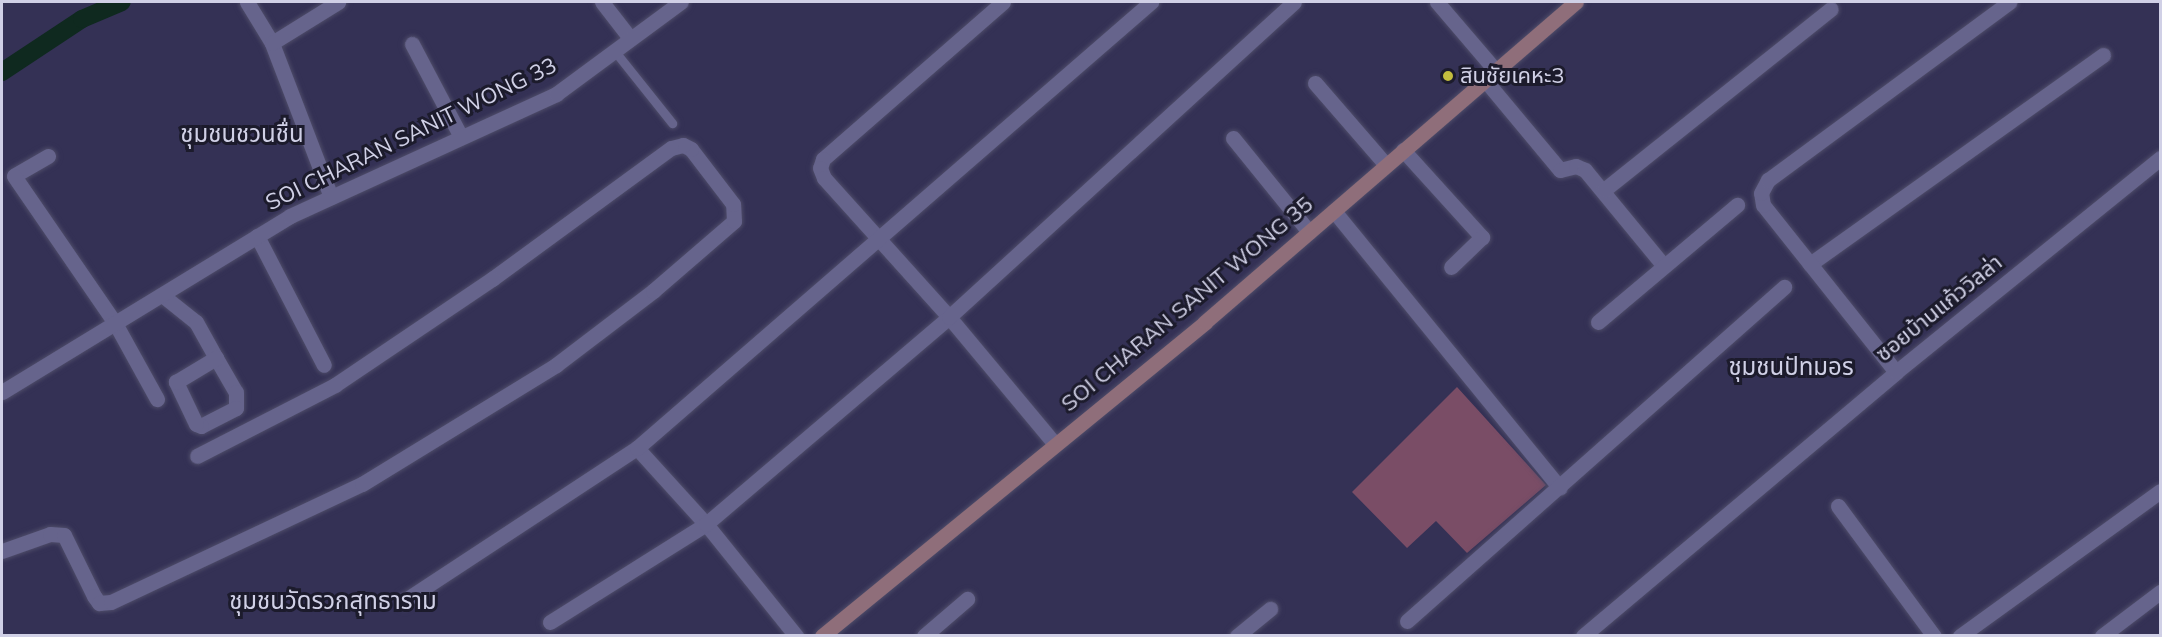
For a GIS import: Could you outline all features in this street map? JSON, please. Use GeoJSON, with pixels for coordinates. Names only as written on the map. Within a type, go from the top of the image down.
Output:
{"type":"FeatureCollection","features":[{"type":"Feature","properties":{"kind":"street"},"geometry":{"type":"LineString","coordinates":[[247,2],[272,44],[331,197]]}},
{"type":"Feature","properties":{"kind":"street"},"geometry":{"type":"LineString","coordinates":[[272,44],[338,2]]}},
{"type":"Feature","properties":{"kind":"street"},"geometry":{"type":"LineString","coordinates":[[602,2],[630,38]]}},
{"type":"Feature","properties":{"kind":"street","name":"SOI CHARAN SANIT WONG 33"},"geometry":{"type":"LineString","coordinates":[[2,392],[257,236],[331,197],[556,94],[681,2]]}},
{"type":"Feature","properties":{"kind":"street"},"geometry":{"type":"LineString","coordinates":[[1003,2],[823,159],[820,168],[824,178],[950,317],[1054,443]]}},
{"type":"Feature","properties":{"kind":"street"},"geometry":{"type":"LineString","coordinates":[[404,601],[637,448],[880,241],[1151,2]]}},
{"type":"Feature","properties":{"kind":"street"},"geometry":{"type":"LineString","coordinates":[[550,622],[706,524],[950,317],[1294,2]]}},
{"type":"Feature","properties":{"kind":"street"},"geometry":{"type":"LineString","coordinates":[[1437,2],[1560,170],[1581,167],[1604,190],[1664,265]]}},
{"type":"Feature","properties":{"kind":"street","name":"SOI CHARAN SANIT WONG 35"},"geometry":{"type":"LineString","coordinates":[[822,636],[1054,443],[1205,322],[1576,2]]}},
{"type":"Feature","properties":{"kind":"street"},"geometry":{"type":"LineString","coordinates":[[1896,372],[1763,205],[1761,193],[1768,180],[2008,2]]}},
{"type":"Feature","properties":{"kind":"street"},"geometry":{"type":"LineString","coordinates":[[1604,190],[1831,9]]}},
{"type":"Feature","properties":{"kind":"street"},"geometry":{"type":"LineString","coordinates":[[412,44],[461,137]]}},
{"type":"Feature","properties":{"kind":"street"},"geometry":{"type":"LineString","coordinates":[[1810,264],[2103,55]]}},
{"type":"Feature","properties":{"kind":"street"},"geometry":{"type":"LineString","coordinates":[[1315,83],[1386,165]]}},
{"type":"Feature","properties":{"kind":"street"},"geometry":{"type":"LineString","coordinates":[[1233,138],[1309,232]]}},
{"type":"Feature","properties":{"kind":"street"},"geometry":{"type":"LineString","coordinates":[[2,551],[50,534],[64,535],[94,596],[99,603],[111,603],[362,484],[556,364],[653,291],[734,221],[733,204],[691,149],[683,145],[671,148],[492,279],[335,385],[197,456]]}},
{"type":"Feature","properties":{"kind":"street"},"geometry":{"type":"LineString","coordinates":[[1403,150],[1482,237],[1451,267]]}},
{"type":"Feature","properties":{"kind":"street"},"geometry":{"type":"LineString","coordinates":[[48,156],[14,176],[115,323],[157,399]]}},
{"type":"Feature","properties":{"kind":"street","name":"ซอยบ้านแก้ววิลล่า"},"geometry":{"type":"LineString","coordinates":[[1589,634],[1896,372],[2160,158]]}},
{"type":"Feature","properties":{"kind":"street"},"geometry":{"type":"LineString","coordinates":[[1598,322],[1737,206]]}},
{"type":"Feature","properties":{"kind":"street"},"geometry":{"type":"LineString","coordinates":[[1334,211],[1560,488]]}},
{"type":"Feature","properties":{"kind":"street"},"geometry":{"type":"LineString","coordinates":[[257,236],[324,365]]}},
{"type":"Feature","properties":{"kind":"street"},"geometry":{"type":"LineString","coordinates":[[1407,621],[1560,488],[1784,286]]}},
{"type":"Feature","properties":{"kind":"street"},"geometry":{"type":"LineString","coordinates":[[162,295],[196,322],[216,357],[238,402],[236,408],[201,426],[196,424],[176,382],[216,357]]}},
{"type":"Feature","properties":{"kind":"street"},"geometry":{"type":"LineString","coordinates":[[637,448],[706,524],[796,636]]}},
{"type":"Feature","properties":{"kind":"street"},"geometry":{"type":"LineString","coordinates":[[1960,636],[2160,491]]}},
{"type":"Feature","properties":{"kind":"street"},"geometry":{"type":"LineString","coordinates":[[1838,506],[1934,636]]}},
{"type":"Feature","properties":{"kind":"street"},"geometry":{"type":"LineString","coordinates":[[2102,636],[2160,592]]}},
{"type":"Feature","properties":{"kind":"street"},"geometry":{"type":"LineString","coordinates":[[924,636],[968,599]]}},
{"type":"Feature","properties":{"kind":"street"},"geometry":{"type":"LineString","coordinates":[[1237,636],[1270,609]]}},
{"type":"Feature","properties":{"kind":"lane"},"geometry":{"type":"LineString","coordinates":[[613,50],[672,123]]}},
{"type":"Feature","properties":{"kind":"shaded area"},"geometry":{"type":"Polygon","coordinates":[[[1457,387],[1546,485],[1467,553],[1436,521],[1407,548],[1352,492],[1457,387]]]}},
{"type":"Feature","properties":{"kind":"waterway"},"geometry":{"type":"LineString","coordinates":[[2,72],[82,19],[122,2]]}},
{"type":"Feature","properties":{"kind":"place","name":"สินชัยเคหะ3"},"geometry":{"type":"Point","coordinates":[1448,76]}},
{"type":"Feature","properties":{"kind":"district","name":"ชุมชนชวนชื่น"},"geometry":{"type":"Point","coordinates":[242,134]}},
{"type":"Feature","properties":{"kind":"district","name":"ชุมชนปัทมอร"},"geometry":{"type":"Point","coordinates":[1791,367]}},
{"type":"Feature","properties":{"kind":"district","name":"ชุมชนวัดรวกสุทธาราม"},"geometry":{"type":"Point","coordinates":[333,601]}}]}
